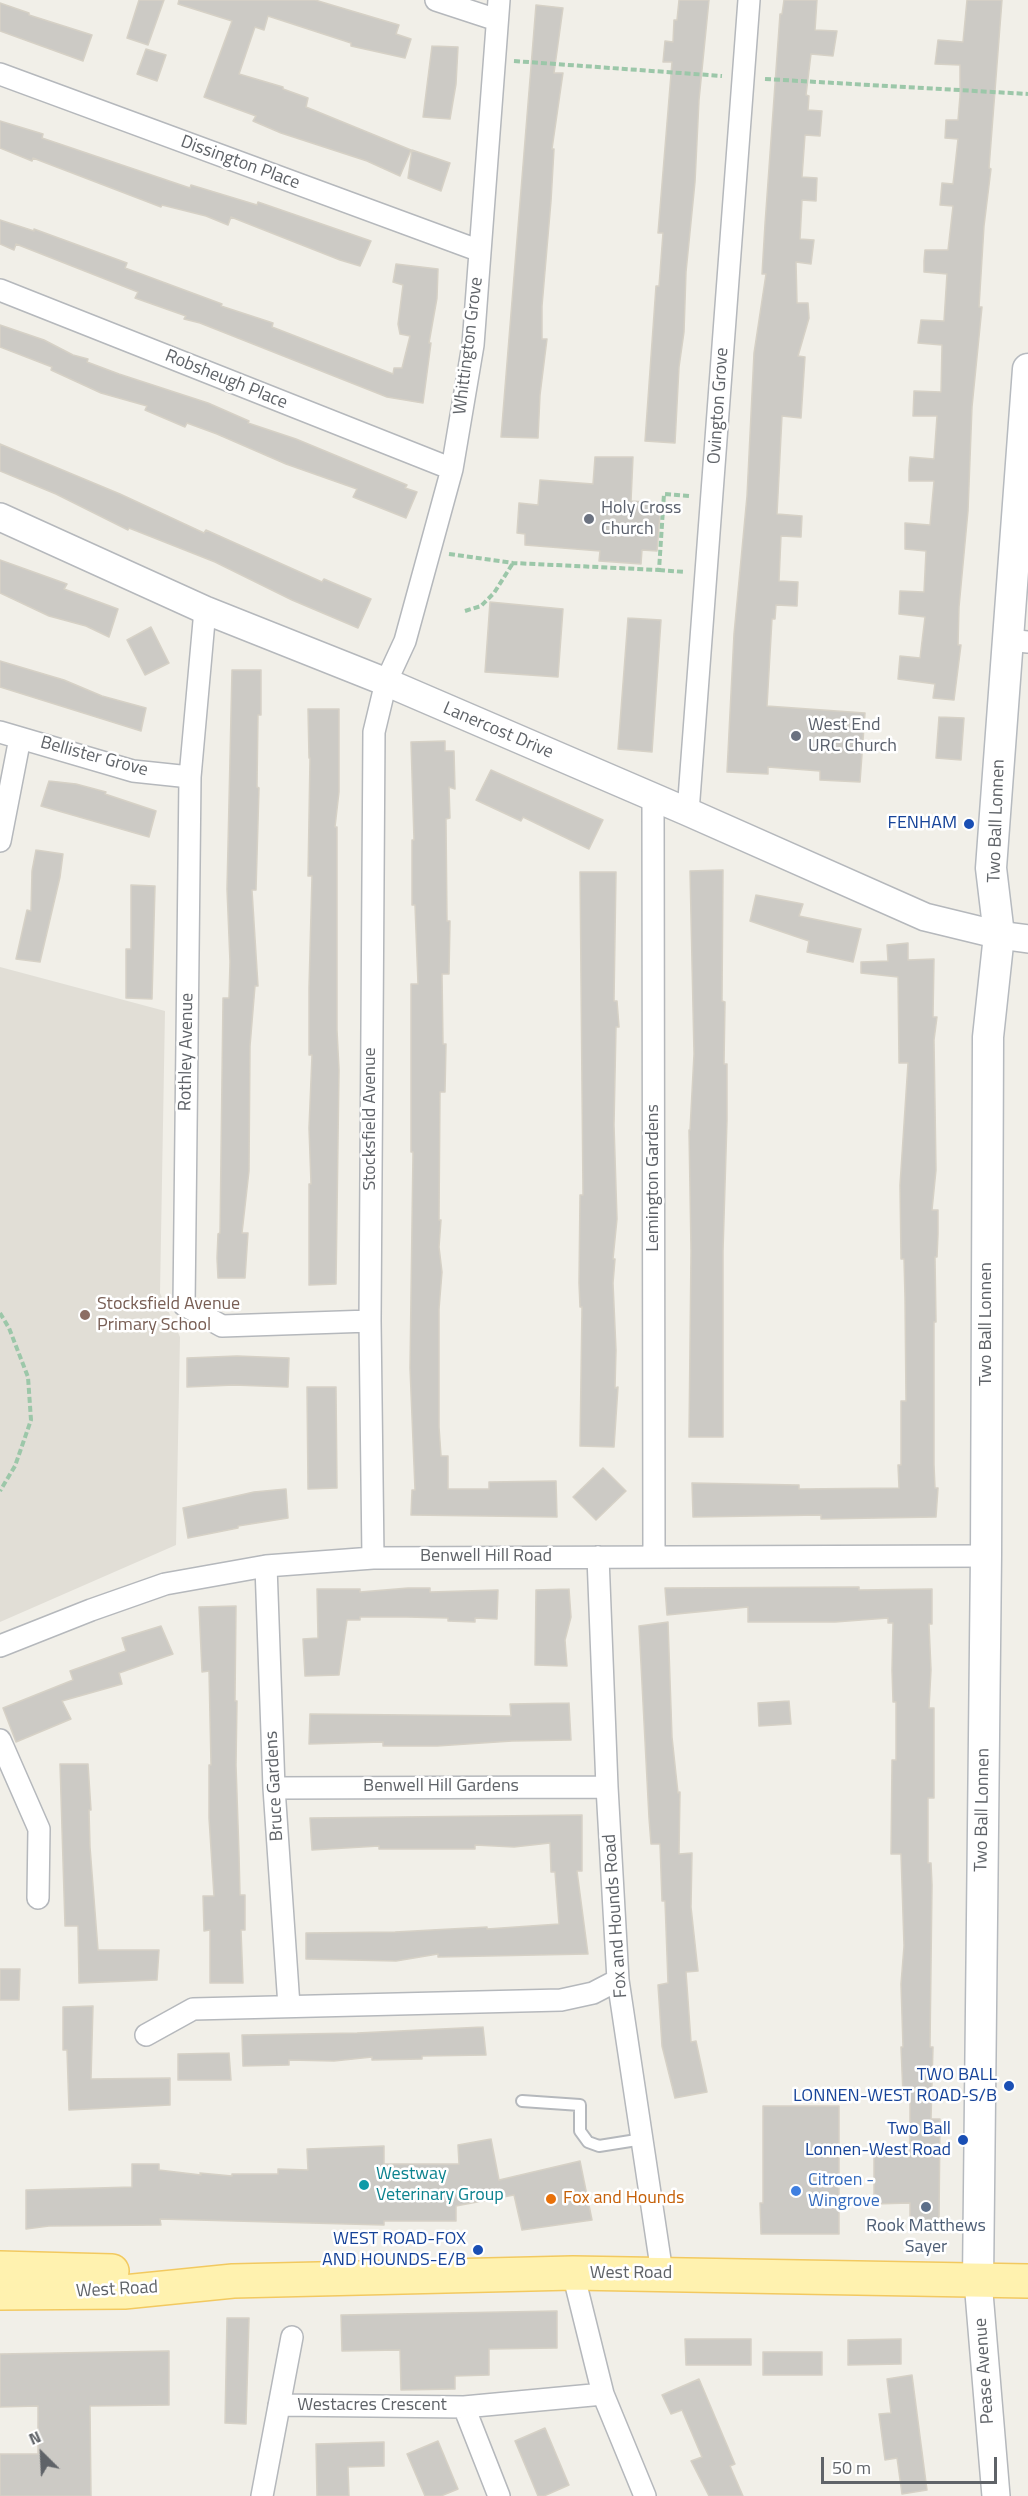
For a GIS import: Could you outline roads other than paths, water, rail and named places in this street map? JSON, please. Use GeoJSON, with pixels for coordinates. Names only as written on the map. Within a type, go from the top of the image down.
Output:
{"type":"FeatureCollection","features":[{"type":"Feature","properties":{"kind":"main road","name":"Two Ball Lonnen"},"geometry":{"type":"LineString","coordinates":[[978,2281],[986,1556],[988,1037],[1013,937],[991,868],[1018,641],[1028,369]]}},
{"type":"Feature","properties":{"kind":"main road","name":"West Road"},"geometry":{"type":"LineString","coordinates":[[0,2268],[119,2271],[233,2281]]}},
{"type":"Feature","properties":{"kind":"main road","name":"West Road"},"geometry":{"type":"LineString","coordinates":[[0,2294],[124,2292],[233,2281],[573,2273],[1028,2281]]}},
{"type":"Feature","properties":{"kind":"street"},"geometry":{"type":"LineString","coordinates":[[436,0],[498,10]]}},
{"type":"Feature","properties":{"kind":"street","name":"Ovington Grove"},"geometry":{"type":"LineString","coordinates":[[688,812],[749,0]]}},
{"type":"Feature","properties":{"kind":"street","name":"Whittington Grove"},"geometry":{"type":"LineString","coordinates":[[386,682],[405,641],[452,469],[473,345],[498,10]]}},
{"type":"Feature","properties":{"kind":"street","name":"Dissington Place"},"geometry":{"type":"LineString","coordinates":[[0,75],[480,251]]}},
{"type":"Feature","properties":{"kind":"street","name":"Robsheugh Place"},"geometry":{"type":"LineString","coordinates":[[0,290],[452,469]]}},
{"type":"Feature","properties":{"kind":"street","name":"Lanercost Drive"},"geometry":{"type":"LineString","coordinates":[[0,517],[205,610],[386,682],[925,916],[1013,937]]}},
{"type":"Feature","properties":{"kind":"street","name":"Rothley Avenue"},"geometry":{"type":"LineString","coordinates":[[205,610],[190,777],[184,1305],[222,1326],[370,1322]]}},
{"type":"Feature","properties":{"kind":"street","name":"Stocksfield Avenue"},"geometry":{"type":"LineString","coordinates":[[373,1558],[370,1322],[374,732],[386,682]]}},
{"type":"Feature","properties":{"kind":"street"},"geometry":{"type":"LineString","coordinates":[[0,841],[10,735]]}},
{"type":"Feature","properties":{"kind":"street","name":"Bellister Grove"},"geometry":{"type":"LineString","coordinates":[[10,735],[133,771],[190,777]]}},
{"type":"Feature","properties":{"kind":"street","name":"Lemington Gardens"},"geometry":{"type":"LineString","coordinates":[[653,798],[654,1557]]}},
{"type":"Feature","properties":{"kind":"street","name":"Benwell Hill Road"},"geometry":{"type":"LineString","coordinates":[[0,1646],[165,1584],[266,1566],[373,1558],[986,1556]]}},
{"type":"Feature","properties":{"kind":"street","name":"Fox and Hounds Road"},"geometry":{"type":"LineString","coordinates":[[598,1557],[607,1787],[618,1980],[662,2273]]}},
{"type":"Feature","properties":{"kind":"street","name":"Bruce Gardens"},"geometry":{"type":"LineString","coordinates":[[266,1566],[274,1788],[289,2006]]}},
{"type":"Feature","properties":{"kind":"street"},"geometry":{"type":"LineString","coordinates":[[0,1740],[39,1829],[38,1898]]}},
{"type":"Feature","properties":{"kind":"street","name":"Benwell Hill Gardens"},"geometry":{"type":"LineString","coordinates":[[274,1788],[607,1787]]}},
{"type":"Feature","properties":{"kind":"street"},"geometry":{"type":"LineString","coordinates":[[146,2035],[193,2009],[561,2000],[593,1992],[618,1980]]}},
{"type":"Feature","properties":{"kind":"street"},"geometry":{"type":"LineString","coordinates":[[573,2273],[603,2394],[645,2496]]}},
{"type":"Feature","properties":{"kind":"street","name":"Pease Avenue"},"geometry":{"type":"LineString","coordinates":[[978,2281],[996,2496]]}},
{"type":"Feature","properties":{"kind":"street","name":"Westacres Crescent"},"geometry":{"type":"LineString","coordinates":[[262,2496],[292,2337]]}},
{"type":"Feature","properties":{"kind":"street","name":"Westacres Crescent"},"geometry":{"type":"LineString","coordinates":[[279,2405],[464,2407],[603,2394]]}},
{"type":"Feature","properties":{"kind":"street","name":"Westacres Crescent"},"geometry":{"type":"LineString","coordinates":[[464,2407],[499,2496]]}},
{"type":"Feature","properties":{"kind":"lane"},"geometry":{"type":"LineString","coordinates":[[522,2101],[580,2105],[580,2131],[588,2142],[599,2146],[643,2139]]}},
{"type":"Feature","properties":{"kind":"place","name":"Holy Cross Church"},"geometry":{"type":"Point","coordinates":[589,519]}},
{"type":"Feature","properties":{"kind":"place","name":"West End URC Church"},"geometry":{"type":"Point","coordinates":[796,736]}},
{"type":"Feature","properties":{"kind":"place","name":"FENHAM"},"geometry":{"type":"Point","coordinates":[969,824]}},
{"type":"Feature","properties":{"kind":"place","name":"Stocksfield Avenue Primary School"},"geometry":{"type":"Point","coordinates":[85,1315]}},
{"type":"Feature","properties":{"kind":"place","name":"TWO BALL LONNEN-WEST ROAD-S/B"},"geometry":{"type":"Point","coordinates":[1009,2086]}},
{"type":"Feature","properties":{"kind":"place","name":"Two Ball Lonnen-West Road"},"geometry":{"type":"Point","coordinates":[963,2140]}},
{"type":"Feature","properties":{"kind":"place","name":"Westway Veterinary Group"},"geometry":{"type":"Point","coordinates":[364,2185]}},
{"type":"Feature","properties":{"kind":"place","name":"Citroen - Wingrove"},"geometry":{"type":"Point","coordinates":[796,2191]}},
{"type":"Feature","properties":{"kind":"place","name":"Fox and Hounds"},"geometry":{"type":"Point","coordinates":[551,2199]}},
{"type":"Feature","properties":{"kind":"place","name":"Rook Matthews Sayer"},"geometry":{"type":"Point","coordinates":[926,2207]}},
{"type":"Feature","properties":{"kind":"place","name":"WEST ROAD-FOX AND HOUNDS-E/B"},"geometry":{"type":"Point","coordinates":[478,2250]}}]}
